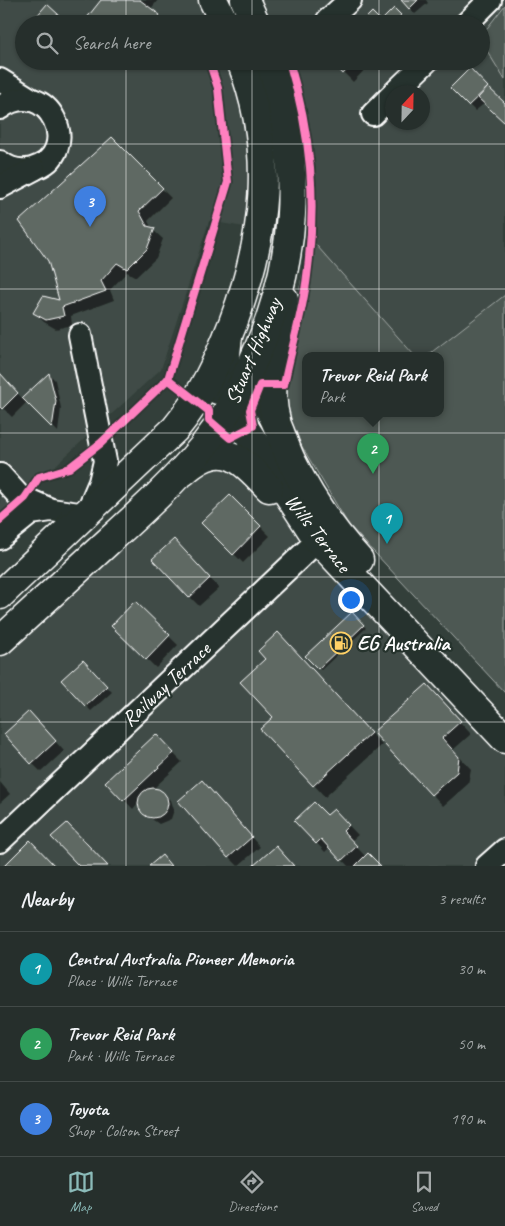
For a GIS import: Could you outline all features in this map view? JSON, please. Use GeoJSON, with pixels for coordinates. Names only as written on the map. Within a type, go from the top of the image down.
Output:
{"type":"FeatureCollection","features":[{"type":"Feature","properties":{"kind":"main road"},"geometry":{"type":"LineString","coordinates":[[213,0],[220,15]]}},
{"type":"Feature","properties":{"kind":"main road"},"geometry":{"type":"LineString","coordinates":[[245,0],[252,15]]}},
{"type":"Feature","properties":{"kind":"main road","name":"Stuart Highway"},"geometry":{"type":"LineString","coordinates":[[0,595],[154,452],[186,416],[214,367],[228,335],[257,246],[263,196],[263,154],[257,119],[244,70]]}},
{"type":"Feature","properties":{"kind":"main road","name":"Stuart Highway"},"geometry":{"type":"LineString","coordinates":[[0,641],[178,476],[204,446],[234,392],[276,301],[288,250],[292,210],[288,136],[284,108],[273,70]]}},
{"type":"Feature","properties":{"kind":"main road"},"geometry":{"type":"LineString","coordinates":[[278,425],[273,402],[273,386],[287,281],[288,250]]}},
{"type":"Feature","properties":{"kind":"main road"},"geometry":{"type":"LineString","coordinates":[[186,416],[212,392],[234,392],[225,363],[228,335]]}},
{"type":"Feature","properties":{"kind":"main road","name":"Wills Terrace"},"geometry":{"type":"LineString","coordinates":[[505,716],[358,559],[325,533],[278,425],[265,403],[250,390],[234,392],[246,430],[325,533],[505,739]]}},
{"type":"Feature","properties":{"kind":"main road"},"geometry":{"type":"LineString","coordinates":[[178,476],[197,460],[209,454],[227,454],[239,459],[325,533]]}},
{"type":"Feature","properties":{"kind":"street"},"geometry":{"type":"LineString","coordinates":[[334,15],[350,0]]}},
{"type":"Feature","properties":{"kind":"street"},"geometry":{"type":"LineString","coordinates":[[475,15],[490,0]]}},
{"type":"Feature","properties":{"kind":"street"},"geometry":{"type":"LineString","coordinates":[[403,85],[418,70]]}},
{"type":"Feature","properties":{"kind":"street"},"geometry":{"type":"LineString","coordinates":[[0,80],[40,103],[53,114],[59,131],[56,148],[51,157],[37,168],[0,187]]}},
{"type":"Feature","properties":{"kind":"street"},"geometry":{"type":"LineString","coordinates":[[0,108],[15,100],[32,100]]}},
{"type":"Feature","properties":{"kind":"street"},"geometry":{"type":"LineString","coordinates":[[373,114],[385,103]]}},
{"type":"Feature","properties":{"kind":"street"},"geometry":{"type":"LineString","coordinates":[[0,162],[13,169],[37,168]]}},
{"type":"Feature","properties":{"kind":"street"},"geometry":{"type":"LineString","coordinates":[[0,475],[19,496],[51,510],[86,515],[100,482],[106,461],[80,335]]}},
{"type":"Feature","properties":{"kind":"street"},"geometry":{"type":"LineString","coordinates":[[0,538],[31,513],[51,510]]}},
{"type":"Feature","properties":{"kind":"street","name":"Railway Terrace"},"geometry":{"type":"LineString","coordinates":[[0,841],[325,533]]}},
{"type":"Feature","properties":{"kind":"street"},"geometry":{"type":"LineString","coordinates":[[487,866],[505,850]]}},
{"type":"Feature","properties":{"kind":"shaded area"},"geometry":{"type":"Polygon","coordinates":[[[0,0],[505,0],[505,5],[490,24],[490,15],[15,15],[15,70],[490,70],[490,56],[505,80],[505,295],[432,352],[411,352],[309,238],[209,221],[161,369],[0,516],[0,0]]]}},
{"type":"Feature","properties":{"kind":"shaded area"},"geometry":{"type":"Polygon","coordinates":[[[505,5],[505,80],[490,56],[490,24],[505,5]]]}},
{"type":"Feature","properties":{"kind":"shaded area"},"geometry":{"type":"Polygon","coordinates":[[[309,237],[411,352],[302,352],[302,417],[444,417],[444,352],[432,352],[505,295],[505,693],[348,524],[288,423],[282,388],[309,237]]]}},
{"type":"Feature","properties":{"kind":"shaded area"},"geometry":{"type":"Polygon","coordinates":[[[233,452],[505,739],[505,866],[0,866],[0,641],[149,504],[233,452]]]}},
{"type":"Feature","properties":{"kind":"building"},"geometry":{"type":"Polygon","coordinates":[[[101,0],[140,0],[160,15],[89,15],[101,0]]]}},
{"type":"Feature","properties":{"kind":"building"},"geometry":{"type":"Polygon","coordinates":[[[401,0],[418,0],[409,9],[401,0]]]}},
{"type":"Feature","properties":{"kind":"building"},"geometry":{"type":"Polygon","coordinates":[[[47,4],[59,15],[38,15],[47,4]]]}},
{"type":"Feature","properties":{"kind":"building"},"geometry":{"type":"Polygon","coordinates":[[[394,8],[401,15],[387,15],[394,8]]]}},
{"type":"Feature","properties":{"kind":"building"},"geometry":{"type":"Polygon","coordinates":[[[468,70],[472,70],[488,87],[468,106],[450,88],[468,70]]]}},
{"type":"Feature","properties":{"kind":"building"},"geometry":{"type":"Polygon","coordinates":[[[488,87],[505,103],[505,123],[478,98],[488,87]]]}},
{"type":"Feature","properties":{"kind":"building"},"geometry":{"type":"Polygon","coordinates":[[[112,137],[163,188],[139,211],[147,226],[155,228],[147,249],[127,269],[117,263],[101,281],[106,291],[62,307],[64,316],[46,320],[33,313],[43,296],[59,300],[48,261],[19,221],[112,137]]]}},
{"type":"Feature","properties":{"kind":"building"},"geometry":{"type":"Polygon","coordinates":[[[0,373],[18,393],[2,409],[0,407],[0,373]]]}},
{"type":"Feature","properties":{"kind":"building"},"geometry":{"type":"Polygon","coordinates":[[[49,373],[56,401],[52,428],[22,398],[49,373]]]}},
{"type":"Feature","properties":{"kind":"building"},"geometry":{"type":"Polygon","coordinates":[[[230,495],[261,526],[233,555],[201,523],[230,495]]]}},
{"type":"Feature","properties":{"kind":"building"},"geometry":{"type":"Polygon","coordinates":[[[174,539],[210,578],[189,598],[152,559],[174,539]]]}},
{"type":"Feature","properties":{"kind":"building"},"geometry":{"type":"Polygon","coordinates":[[[135,601],[170,635],[146,660],[111,626],[135,601]]]}},
{"type":"Feature","properties":{"kind":"building"},"geometry":{"type":"Polygon","coordinates":[[[352,612],[364,625],[318,669],[305,656],[352,612]]]}},
{"type":"Feature","properties":{"kind":"building"},"geometry":{"type":"Polygon","coordinates":[[[278,632],[371,733],[313,786],[260,729],[273,717],[240,682],[265,659],[258,651],[278,632]]]}},
{"type":"Feature","properties":{"kind":"building"},"geometry":{"type":"Polygon","coordinates":[[[83,660],[107,686],[85,706],[61,680],[83,660]]]}},
{"type":"Feature","properties":{"kind":"building"},"geometry":{"type":"Polygon","coordinates":[[[427,684],[461,721],[442,738],[459,757],[457,772],[431,795],[373,732],[427,684]]]}},
{"type":"Feature","properties":{"kind":"building"},"geometry":{"type":"Polygon","coordinates":[[[29,711],[56,741],[31,764],[4,734],[29,711]]]}},
{"type":"Feature","properties":{"kind":"building"},"geometry":{"type":"Polygon","coordinates":[[[156,734],[174,753],[123,801],[105,782],[156,734]]]}},
{"type":"Feature","properties":{"kind":"building"},"geometry":{"type":"Polygon","coordinates":[[[202,780],[252,837],[228,858],[178,801],[202,780]]]}},
{"type":"Feature","properties":{"kind":"building"},"geometry":{"type":"Polygon","coordinates":[[[153,788],[164,792],[168,803],[164,814],[153,818],[142,814],[138,803],[142,792],[153,788]]]}},
{"type":"Feature","properties":{"kind":"building"},"geometry":{"type":"Polygon","coordinates":[[[314,802],[327,815],[334,809],[349,825],[343,831],[357,846],[341,861],[321,839],[316,844],[294,821],[314,802]]]}},
{"type":"Feature","properties":{"kind":"building"},"geometry":{"type":"Polygon","coordinates":[[[67,823],[108,866],[79,866],[51,837],[67,823]]]}},
{"type":"Feature","properties":{"kind":"building"},"geometry":{"type":"Polygon","coordinates":[[[30,840],[55,866],[4,866],[30,840]]]}},
{"type":"Feature","properties":{"kind":"building"},"geometry":{"type":"Polygon","coordinates":[[[276,846],[294,866],[253,866],[276,846]]]}},
{"type":"Feature","properties":{"kind":"building"},"geometry":{"type":"Polygon","coordinates":[[[368,853],[381,866],[355,866],[368,853]]]}},
{"type":"Feature","properties":{"kind":"building"},"geometry":{"type":"Polygon","coordinates":[[[162,855],[171,866],[149,866],[162,855]]]}},
{"type":"Feature","properties":{"kind":"cycle path"},"geometry":{"type":"LineString","coordinates":[[0,520],[25,498],[39,477],[69,468],[101,443],[168,379],[228,182],[218,88],[212,70]]}},
{"type":"Feature","properties":{"kind":"cycle path"},"geometry":{"type":"LineString","coordinates":[[168,379],[209,411],[209,420],[230,438],[253,426],[250,410],[260,385],[284,385],[305,290],[312,221],[312,194],[307,141],[291,70]]}},
{"type":"Feature","properties":{"kind":"place","name":"Toyota"},"geometry":{"type":"Point","coordinates":[90,227]}},
{"type":"Feature","properties":{"kind":"place","name":"Trevor Reid Park"},"geometry":{"type":"Point","coordinates":[373,474]}},
{"type":"Feature","properties":{"kind":"place","name":"Central Australia Pioneer Memoria"},"geometry":{"type":"Point","coordinates":[387,544]}},
{"type":"Feature","properties":{"kind":"place","name":"EG Australia"},"geometry":{"type":"Point","coordinates":[341,643]}}]}
